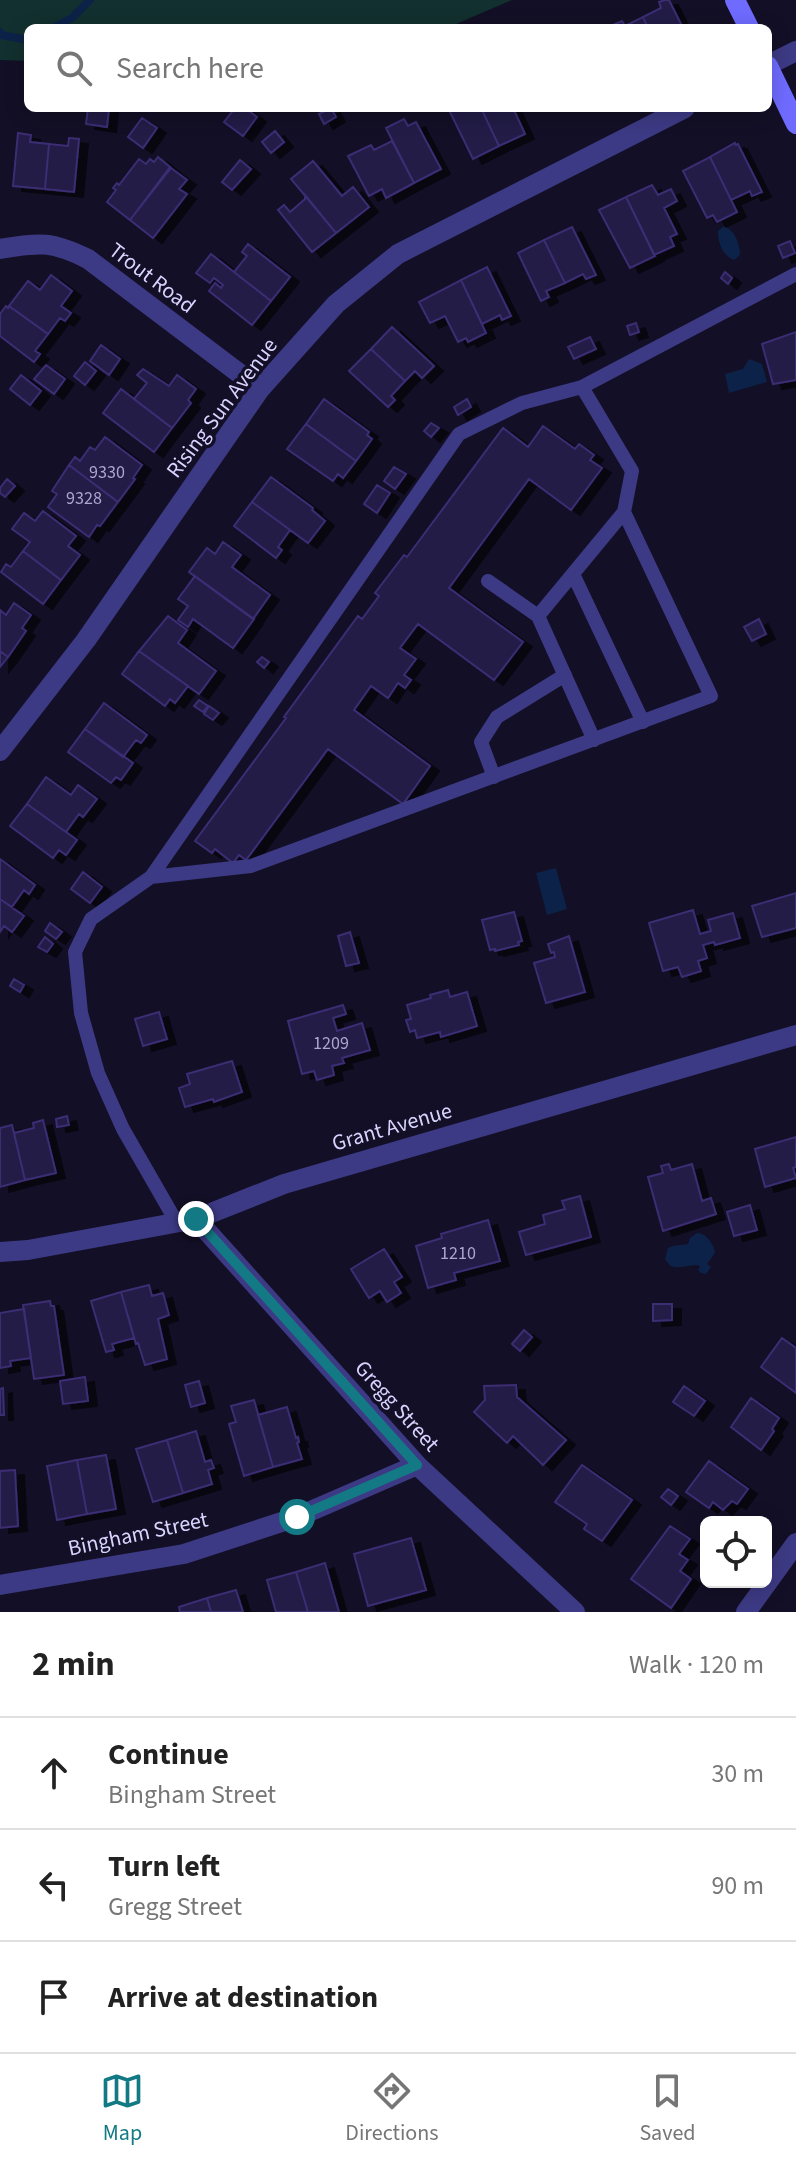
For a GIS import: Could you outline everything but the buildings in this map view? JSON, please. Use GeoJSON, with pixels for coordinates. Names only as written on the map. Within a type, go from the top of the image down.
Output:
{"type":"FeatureCollection","features":[{"type":"Feature","properties":{"kind":"main road"},"geometry":{"type":"LineString","coordinates":[[735,0],[747,24]]}},
{"type":"Feature","properties":{"kind":"main road"},"geometry":{"type":"LineString","coordinates":[[772,74],[796,124]]}},
{"type":"Feature","properties":{"kind":"street"},"geometry":{"type":"LineString","coordinates":[[772,64],[796,51]]}},
{"type":"Feature","properties":{"kind":"street","name":"Rising Sun Avenue"},"geometry":{"type":"LineString","coordinates":[[0,751],[86,640],[260,389],[336,304],[398,254],[677,112]]}},
{"type":"Feature","properties":{"kind":"street","name":"Trout Road"},"geometry":{"type":"LineString","coordinates":[[0,249],[31,243],[63,247],[88,259],[260,389]]}},
{"type":"Feature","properties":{"kind":"street","name":"Grant Avenue"},"geometry":{"type":"LineString","coordinates":[[0,1252],[28,1250],[186,1221],[284,1184],[796,1035]]}},
{"type":"Feature","properties":{"kind":"street","name":"Gregg Street"},"geometry":{"type":"LineString","coordinates":[[186,1221],[417,1465],[575,1612]]}},
{"type":"Feature","properties":{"kind":"street","name":"Bingham Street"},"geometry":{"type":"LineString","coordinates":[[0,1585],[184,1554],[297,1517],[417,1465]]}},
{"type":"Feature","properties":{"kind":"street"},"geometry":{"type":"LineString","coordinates":[[746,1612],[796,1543]]}},
{"type":"Feature","properties":{"kind":"lane"},"geometry":{"type":"LineString","coordinates":[[186,1221],[123,1129],[98,1073],[81,1013],[75,952],[91,919],[151,877],[459,434],[522,403],[582,387],[796,274]]}},
{"type":"Feature","properties":{"kind":"lane"},"geometry":{"type":"LineString","coordinates":[[538,616],[624,512],[632,471],[582,387]]}},
{"type":"Feature","properties":{"kind":"lane"},"geometry":{"type":"LineString","coordinates":[[151,877],[251,866],[711,696],[624,512]]}},
{"type":"Feature","properties":{"kind":"lane"},"geometry":{"type":"LineString","coordinates":[[573,574],[643,722]]}},
{"type":"Feature","properties":{"kind":"lane"},"geometry":{"type":"LineString","coordinates":[[488,581],[538,616],[594,740]]}},
{"type":"Feature","properties":{"kind":"lane"},"geometry":{"type":"LineString","coordinates":[[494,777],[481,742],[497,717],[565,675]]}},
{"type":"Feature","properties":{"kind":"green space"},"geometry":{"type":"Polygon","coordinates":[[[0,0],[512,0],[456,24],[24,24],[24,61],[0,60],[0,0]]]}},
{"type":"Feature","properties":{"kind":"water"},"geometry":{"type":"Polygon","coordinates":[[[724,226],[738,242],[740,255],[734,260],[726,255],[720,244],[718,231],[724,226]]]}},
{"type":"Feature","properties":{"kind":"water"},"geometry":{"type":"Polygon","coordinates":[[[749,359],[762,364],[767,382],[729,393],[725,374],[743,369],[749,359]]]}},
{"type":"Feature","properties":{"kind":"water"},"geometry":{"type":"Polygon","coordinates":[[[556,868],[567,909],[547,915],[536,873],[556,868]]]}},
{"type":"Feature","properties":{"kind":"water"},"geometry":{"type":"Polygon","coordinates":[[[697,1233],[706,1237],[715,1253],[707,1264],[711,1267],[706,1274],[698,1270],[698,1265],[676,1267],[668,1264],[665,1259],[668,1248],[688,1244],[697,1233]]]}},
{"type":"Feature","properties":{"kind":"waterway"},"geometry":{"type":"LineString","coordinates":[[61,24],[72,18],[90,0]]}},
{"type":"Feature","properties":{"kind":"waterway"},"geometry":{"type":"LineString","coordinates":[[0,32],[1,35],[24,39]]}},
{"type":"Feature","properties":{"kind":"route"},"geometry":{"type":"LineString","coordinates":[[196,1219],[417,1465],[297,1517]]}}]}
